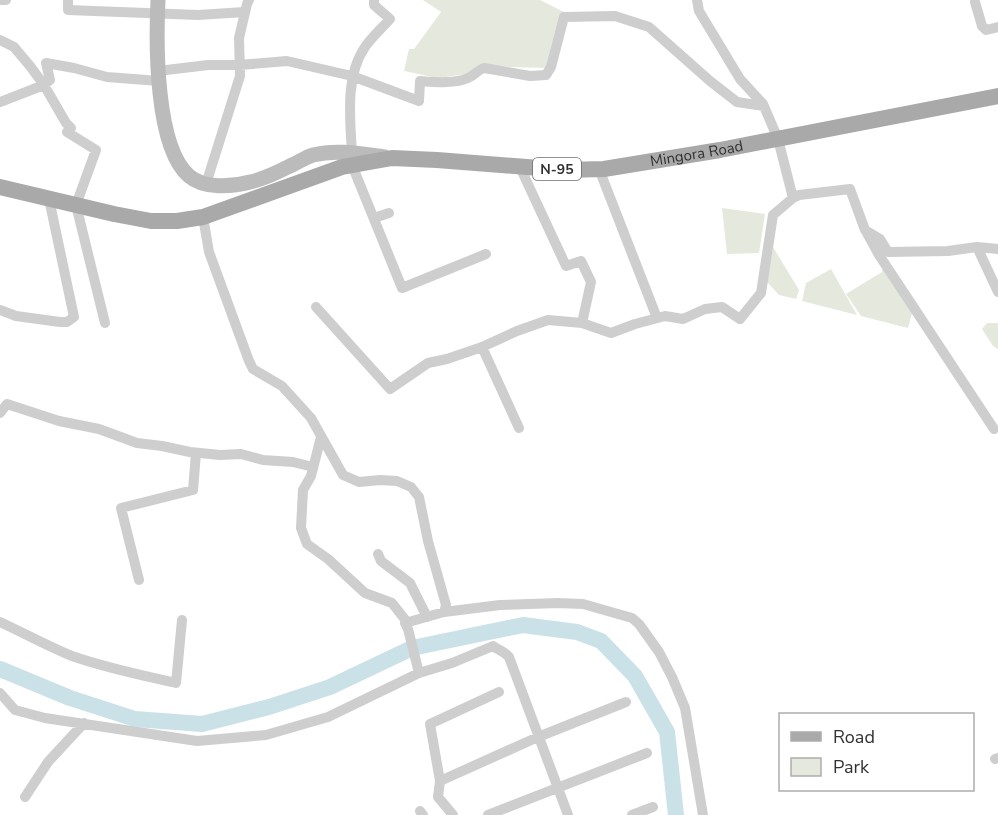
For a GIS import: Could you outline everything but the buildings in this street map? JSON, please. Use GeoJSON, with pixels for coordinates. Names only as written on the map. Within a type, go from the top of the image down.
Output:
{"type":"FeatureCollection","features":[{"type":"Feature","properties":{"kind":"main road"},"geometry":{"type":"LineString","coordinates":[[157,6],[159,76],[164,120],[169,142],[178,162],[189,176],[206,184],[249,183],[270,176],[311,156],[334,152],[352,159]]}},
{"type":"Feature","properties":{"kind":"main road","name":"Mingora Road"},"geometry":{"type":"LineString","coordinates":[[352,159],[392,158],[519,165],[565,170],[598,169],[692,155],[998,96]]}},
{"type":"Feature","properties":{"kind":"main road","name":"N-95"},"geometry":{"type":"LineString","coordinates":[[0,187],[151,221],[177,220],[203,216],[342,167],[352,159]]}},
{"type":"Feature","properties":{"kind":"street"},"geometry":{"type":"LineString","coordinates":[[0,0],[6,0]]}},
{"type":"Feature","properties":{"kind":"street"},"geometry":{"type":"LineString","coordinates":[[68,0],[68,10],[157,6],[198,15],[245,12]]}},
{"type":"Feature","properties":{"kind":"street"},"geometry":{"type":"LineString","coordinates":[[206,184],[240,76],[239,38],[249,0]]}},
{"type":"Feature","properties":{"kind":"street"},"geometry":{"type":"LineString","coordinates":[[374,0],[374,5],[390,19],[364,48],[352,76],[352,159],[402,288],[486,254]]}},
{"type":"Feature","properties":{"kind":"street"},"geometry":{"type":"LineString","coordinates":[[697,0],[699,11],[740,80],[764,106],[778,139],[794,198]]}},
{"type":"Feature","properties":{"kind":"street"},"geometry":{"type":"LineString","coordinates":[[975,2],[982,26],[986,30],[998,27]]}},
{"type":"Feature","properties":{"kind":"street"},"geometry":{"type":"LineString","coordinates":[[0,102],[44,85],[51,80],[46,63],[107,77],[159,76],[208,65],[286,62],[352,76],[419,101],[420,81],[464,80],[472,77],[477,70],[484,68],[530,76],[546,75],[551,67],[564,17],[615,16],[649,27],[737,102],[764,106]]}},
{"type":"Feature","properties":{"kind":"street"},"geometry":{"type":"LineString","coordinates":[[0,40],[14,47],[44,85],[71,128],[67,132],[96,150],[76,205],[105,323]]}},
{"type":"Feature","properties":{"kind":"street"},"geometry":{"type":"LineString","coordinates":[[519,165],[566,266],[581,261],[591,282],[582,323]]}},
{"type":"Feature","properties":{"kind":"street"},"geometry":{"type":"LineString","coordinates":[[598,169],[657,318]]}},
{"type":"Feature","properties":{"kind":"street"},"geometry":{"type":"LineString","coordinates":[[316,307],[390,389],[428,363],[482,347],[548,320],[582,323],[611,333],[665,316],[683,319],[705,309],[722,307],[740,319],[761,293],[774,215],[799,195],[850,189],[865,230],[879,255],[994,429]]}},
{"type":"Feature","properties":{"kind":"street"},"geometry":{"type":"LineString","coordinates":[[0,310],[16,316],[60,322],[67,322],[74,317],[49,199]]}},
{"type":"Feature","properties":{"kind":"street"},"geometry":{"type":"LineString","coordinates":[[374,218],[389,213]]}},
{"type":"Feature","properties":{"kind":"street"},"geometry":{"type":"LineString","coordinates":[[203,216],[209,252],[253,369],[282,386],[311,418],[343,475],[359,482],[397,481],[411,487],[419,497],[428,541],[446,605],[444,612]]}},
{"type":"Feature","properties":{"kind":"street"},"geometry":{"type":"LineString","coordinates":[[865,230],[880,239],[888,252],[948,252],[977,247],[998,249]]}},
{"type":"Feature","properties":{"kind":"street"},"geometry":{"type":"LineString","coordinates":[[977,247],[998,292]]}},
{"type":"Feature","properties":{"kind":"street"},"geometry":{"type":"LineString","coordinates":[[482,347],[519,428]]}},
{"type":"Feature","properties":{"kind":"street"},"geometry":{"type":"LineString","coordinates":[[0,413],[7,404],[59,421],[99,429],[137,443],[196,453],[241,454],[263,460],[293,462],[313,467]]}},
{"type":"Feature","properties":{"kind":"street"},"geometry":{"type":"LineString","coordinates":[[321,437],[311,476],[303,490],[301,528],[307,544],[328,559],[365,593],[392,603],[408,625],[419,670]]}},
{"type":"Feature","properties":{"kind":"street"},"geometry":{"type":"LineString","coordinates":[[139,580],[122,508],[193,490],[196,453]]}},
{"type":"Feature","properties":{"kind":"street"},"geometry":{"type":"LineString","coordinates":[[378,554],[381,561],[410,583],[427,617]]}},
{"type":"Feature","properties":{"kind":"street"},"geometry":{"type":"LineString","coordinates":[[408,625],[444,612],[500,605],[558,603],[583,604],[632,618],[639,624],[658,652],[685,708],[703,815]]}},
{"type":"Feature","properties":{"kind":"street"},"geometry":{"type":"LineString","coordinates":[[0,621],[43,644],[101,666],[176,684],[182,620]]}},
{"type":"Feature","properties":{"kind":"street"},"geometry":{"type":"LineString","coordinates":[[0,693],[5,705],[45,718],[197,741],[266,735],[328,717],[419,670],[452,663],[493,646],[505,652],[508,657],[568,815]]}},
{"type":"Feature","properties":{"kind":"street"},"geometry":{"type":"LineString","coordinates":[[453,815],[438,797],[440,781],[430,724],[499,693]]}},
{"type":"Feature","properties":{"kind":"street"},"geometry":{"type":"LineString","coordinates":[[440,781],[538,737],[626,702]]}},
{"type":"Feature","properties":{"kind":"street"},"geometry":{"type":"LineString","coordinates":[[26,797],[48,762],[84,723]]}},
{"type":"Feature","properties":{"kind":"street"},"geometry":{"type":"LineString","coordinates":[[488,815],[647,753]]}},
{"type":"Feature","properties":{"kind":"street"},"geometry":{"type":"LineString","coordinates":[[632,815],[653,807]]}},
{"type":"Feature","properties":{"kind":"green space"},"geometry":{"type":"Polygon","coordinates":[[[423,0],[540,0],[564,12],[546,68],[478,66],[467,74],[437,78],[404,71],[409,49],[414,49],[441,12],[423,0]]]}},
{"type":"Feature","properties":{"kind":"green space"},"geometry":{"type":"Polygon","coordinates":[[[722,208],[765,214],[759,253],[727,254],[722,208]]]}},
{"type":"Feature","properties":{"kind":"green space"},"geometry":{"type":"Polygon","coordinates":[[[773,247],[799,290],[796,299],[779,295],[767,282],[773,247]]]}},
{"type":"Feature","properties":{"kind":"green space"},"geometry":{"type":"Polygon","coordinates":[[[883,267],[913,310],[908,328],[861,316],[846,294],[882,272],[883,267]]]}},
{"type":"Feature","properties":{"kind":"green space"},"geometry":{"type":"Polygon","coordinates":[[[831,269],[857,315],[802,301],[806,283],[831,269]]]}},
{"type":"Feature","properties":{"kind":"green space"},"geometry":{"type":"Polygon","coordinates":[[[987,323],[998,323],[998,349],[993,346],[982,329],[987,323]]]}},
{"type":"Feature","properties":{"kind":"waterway"},"geometry":{"type":"LineString","coordinates":[[0,669],[70,698],[135,719],[202,724],[269,707],[330,687],[412,648],[523,625],[577,632],[601,641],[635,676],[667,732],[676,815]]}}]}
